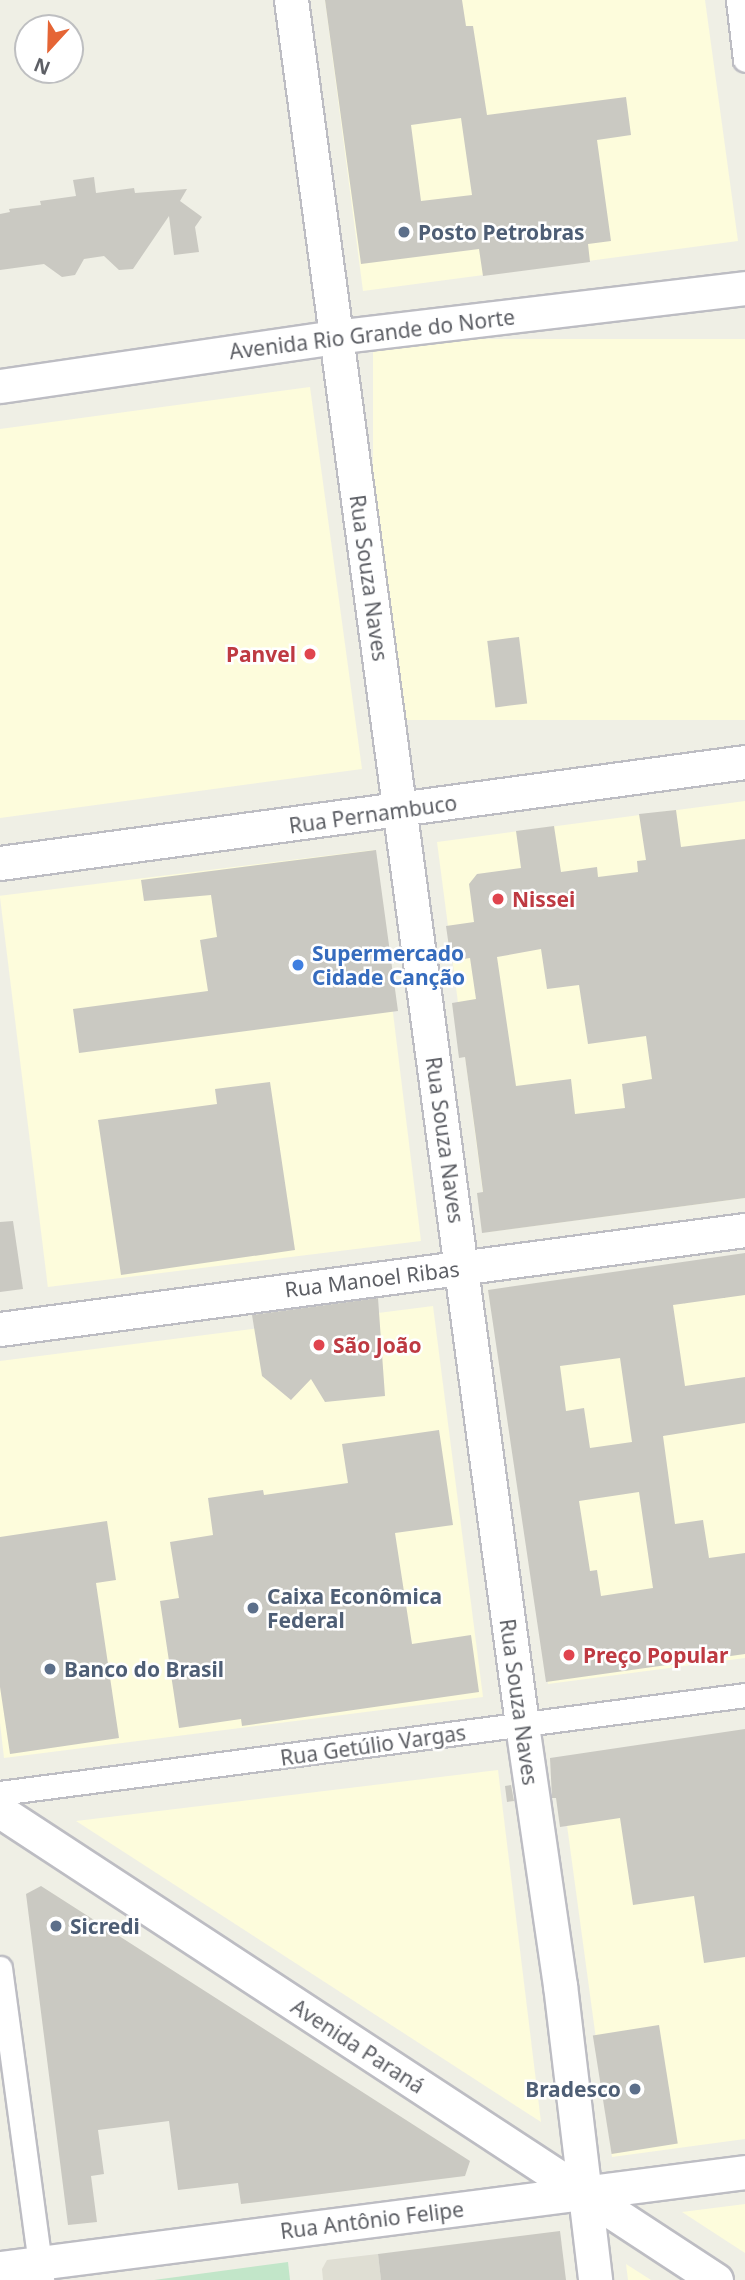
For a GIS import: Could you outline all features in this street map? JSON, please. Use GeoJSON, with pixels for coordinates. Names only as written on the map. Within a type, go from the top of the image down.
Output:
{"type":"FeatureCollection","features":[{"type":"Feature","properties":{"kind":"street","name":"Rua Souza Naves"},"geometry":{"type":"LineString","coordinates":[[291,0],[522,1725],[560,1984],[595,2280]]}},
{"type":"Feature","properties":{"kind":"street"},"geometry":{"type":"LineString","coordinates":[[738,0],[745,60]]}},
{"type":"Feature","properties":{"kind":"street","name":"Avenida Rio Grande do Norte"},"geometry":{"type":"LineString","coordinates":[[0,386],[335,337],[745,288]]}},
{"type":"Feature","properties":{"kind":"street","name":"Rua Pernambuco"},"geometry":{"type":"LineString","coordinates":[[0,863],[745,762]]}},
{"type":"Feature","properties":{"kind":"street","name":"Rua Manoel Ribas"},"geometry":{"type":"LineString","coordinates":[[0,1329],[745,1230]]}},
{"type":"Feature","properties":{"kind":"street","name":"Rua Getúlio Vargas"},"geometry":{"type":"LineString","coordinates":[[0,1793],[745,1695]]}},
{"type":"Feature","properties":{"kind":"street","name":"Avenida Paraná"},"geometry":{"type":"LineString","coordinates":[[0,1811],[716,2280]]}},
{"type":"Feature","properties":{"kind":"street"},"geometry":{"type":"LineString","coordinates":[[0,1968],[40,2272]]}},
{"type":"Feature","properties":{"kind":"street","name":"Rua Antônio Felipe"},"geometry":{"type":"LineString","coordinates":[[0,2269],[40,2272],[745,2172]]}},
{"type":"Feature","properties":{"kind":"shaded area"},"geometry":{"type":"Polygon","coordinates":[[[325,0],[705,0],[738,241],[363,291],[325,0]]]}},
{"type":"Feature","properties":{"kind":"shaded area"},"geometry":{"type":"Polygon","coordinates":[[[373,339],[745,339],[745,720],[373,720],[373,339]]]}},
{"type":"Feature","properties":{"kind":"shaded area"},"geometry":{"type":"Polygon","coordinates":[[[310,387],[362,769],[0,818],[0,429],[310,387]]]}},
{"type":"Feature","properties":{"kind":"shaded area"},"geometry":{"type":"Polygon","coordinates":[[[745,801],[745,1198],[488,1232],[437,842],[745,801]]]}},
{"type":"Feature","properties":{"kind":"shaded area"},"geometry":{"type":"Polygon","coordinates":[[[373,850],[421,1241],[48,1287],[0,896],[373,850]]]}},
{"type":"Feature","properties":{"kind":"shaded area"},"geometry":{"type":"Polygon","coordinates":[[[745,1261],[745,1658],[548,1684],[497,1294],[745,1261]]]}},
{"type":"Feature","properties":{"kind":"shaded area"},"geometry":{"type":"Polygon","coordinates":[[[433,1306],[483,1697],[4,1758],[0,1723],[0,1361],[433,1306]]]}},
{"type":"Feature","properties":{"kind":"shaded area"},"geometry":{"type":"Polygon","coordinates":[[[745,1734],[745,2139],[612,2157],[558,1759],[745,1734]]]}},
{"type":"Feature","properties":{"kind":"shaded area"},"geometry":{"type":"Polygon","coordinates":[[[498,1770],[541,2122],[76,1821],[498,1770]]]}},
{"type":"Feature","properties":{"kind":"shaded area"},"geometry":{"type":"Polygon","coordinates":[[[745,2204],[745,2253],[682,2212],[745,2204]]]}},
{"type":"Feature","properties":{"kind":"shaded area"},"geometry":{"type":"Polygon","coordinates":[[[378,2254],[381,2280],[323,2280],[322,2269],[327,2260],[378,2254]]]}},
{"type":"Feature","properties":{"kind":"shaded area"},"geometry":{"type":"Polygon","coordinates":[[[288,2262],[290,2280],[154,2280],[288,2262]]]}},
{"type":"Feature","properties":{"kind":"shaded area"},"geometry":{"type":"Polygon","coordinates":[[[626,2264],[651,2280],[628,2280],[626,2264]]]}},
{"type":"Feature","properties":{"kind":"building"},"geometry":{"type":"Polygon","coordinates":[[[325,0],[462,0],[466,26],[473,26],[487,115],[626,97],[631,135],[597,140],[611,241],[588,244],[590,262],[483,276],[479,249],[361,264],[325,0]],[[461,118],[411,125],[421,201],[472,195],[461,118]]]}},
{"type":"Feature","properties":{"kind":"building"},"geometry":{"type":"Polygon","coordinates":[[[94,177],[96,193],[134,188],[135,193],[187,189],[180,201],[202,217],[195,227],[199,252],[174,255],[169,216],[133,269],[119,270],[104,256],[84,259],[75,275],[62,277],[44,264],[0,270],[0,214],[10,212],[9,209],[41,205],[40,201],[76,196],[73,180],[94,177]]]}},
{"type":"Feature","properties":{"kind":"building"},"geometry":{"type":"Polygon","coordinates":[[[519,637],[527,704],[495,707],[487,641],[519,637]]]}},
{"type":"Feature","properties":{"kind":"building"},"geometry":{"type":"Polygon","coordinates":[[[676,810],[681,847],[745,839],[745,1198],[482,1233],[477,1193],[483,1192],[476,1138],[465,1057],[459,1058],[452,1003],[476,999],[470,958],[451,961],[446,926],[474,922],[469,884],[477,874],[521,868],[516,831],[554,826],[561,872],[597,867],[598,877],[638,872],[637,861],[646,860],[639,814],[676,810]],[[541,949],[497,957],[516,1086],[571,1079],[575,1114],[625,1108],[622,1084],[652,1079],[646,1036],[588,1044],[579,985],[547,989],[541,949]]]}},
{"type":"Feature","properties":{"kind":"building","name":"Supermercado Cidade Canção"},"geometry":{"type":"Polygon","coordinates":[[[376,850],[398,1011],[79,1053],[73,1009],[208,991],[200,940],[217,937],[211,895],[144,901],[141,880],[376,850]]]}},
{"type":"Feature","properties":{"kind":"building"},"geometry":{"type":"Polygon","coordinates":[[[270,1082],[295,1250],[121,1275],[98,1120],[217,1104],[215,1089],[270,1082]]]}},
{"type":"Feature","properties":{"kind":"building"},"geometry":{"type":"Polygon","coordinates":[[[13,1221],[23,1289],[0,1292],[0,1222],[13,1221]]]}},
{"type":"Feature","properties":{"kind":"building"},"geometry":{"type":"Polygon","coordinates":[[[745,1253],[745,1295],[673,1305],[685,1386],[745,1377],[745,1423],[663,1436],[675,1524],[703,1520],[709,1558],[745,1553],[745,1654],[546,1682],[488,1290],[745,1253]],[[620,1358],[560,1366],[566,1411],[584,1408],[590,1448],[632,1442],[620,1358]],[[639,1492],[579,1501],[590,1571],[597,1570],[601,1596],[653,1588],[639,1492]]]}},
{"type":"Feature","properties":{"kind":"building","name":"São João"},"geometry":{"type":"Polygon","coordinates":[[[378,1298],[385,1396],[325,1402],[311,1379],[291,1400],[262,1376],[252,1315],[378,1298]]]}},
{"type":"Feature","properties":{"kind":"building"},"geometry":{"type":"Polygon","coordinates":[[[439,1430],[453,1525],[395,1533],[412,1644],[471,1635],[479,1692],[242,1726],[241,1719],[179,1728],[160,1601],[179,1598],[170,1542],[213,1535],[208,1498],[263,1490],[264,1495],[348,1483],[342,1444],[439,1430]]]}},
{"type":"Feature","properties":{"kind":"building","name":"Banco do Brasil"},"geometry":{"type":"Polygon","coordinates":[[[107,1521],[116,1580],[96,1583],[119,1738],[10,1754],[0,1687],[0,1537],[107,1521]]]}},
{"type":"Feature","properties":{"kind":"building"},"geometry":{"type":"Polygon","coordinates":[[[745,1729],[745,1957],[704,1963],[694,1896],[633,1905],[620,1818],[560,1827],[556,1798],[552,1798],[550,1758],[745,1729]]]}},
{"type":"Feature","properties":{"kind":"building"},"geometry":{"type":"Polygon","coordinates":[[[511,1785],[514,1801],[507,1802],[505,1786],[511,1785]]]}},
{"type":"Feature","properties":{"kind":"building"},"geometry":{"type":"Polygon","coordinates":[[[41,1886],[470,2161],[465,2176],[241,2204],[238,2183],[178,2190],[169,2121],[98,2130],[104,2174],[91,2176],[97,2222],[68,2225],[26,1894],[41,1886]]]}},
{"type":"Feature","properties":{"kind":"building","name":"Bradesco"},"geometry":{"type":"Polygon","coordinates":[[[659,2025],[678,2144],[612,2154],[593,2035],[659,2025]]]}},
{"type":"Feature","properties":{"kind":"building"},"geometry":{"type":"Polygon","coordinates":[[[560,2231],[566,2280],[381,2280],[378,2254],[560,2231]]]}},
{"type":"Feature","properties":{"kind":"place","name":"Posto Petrobras"},"geometry":{"type":"Point","coordinates":[404,232]}},
{"type":"Feature","properties":{"kind":"place","name":"Panvel"},"geometry":{"type":"Point","coordinates":[310,654]}},
{"type":"Feature","properties":{"kind":"place","name":"Nissei"},"geometry":{"type":"Point","coordinates":[498,899]}},
{"type":"Feature","properties":{"kind":"place","name":"Supermercado Cidade Canção"},"geometry":{"type":"Point","coordinates":[298,965]}},
{"type":"Feature","properties":{"kind":"place","name":"São João"},"geometry":{"type":"Point","coordinates":[319,1345]}},
{"type":"Feature","properties":{"kind":"place","name":"Caixa Econômica Federal"},"geometry":{"type":"Point","coordinates":[253,1608]}},
{"type":"Feature","properties":{"kind":"place","name":"Preço Popular"},"geometry":{"type":"Point","coordinates":[569,1655]}},
{"type":"Feature","properties":{"kind":"place","name":"Banco do Brasil"},"geometry":{"type":"Point","coordinates":[50,1669]}},
{"type":"Feature","properties":{"kind":"place","name":"Sicredi"},"geometry":{"type":"Point","coordinates":[56,1926]}},
{"type":"Feature","properties":{"kind":"place","name":"Bradesco"},"geometry":{"type":"Point","coordinates":[635,2089]}}]}
